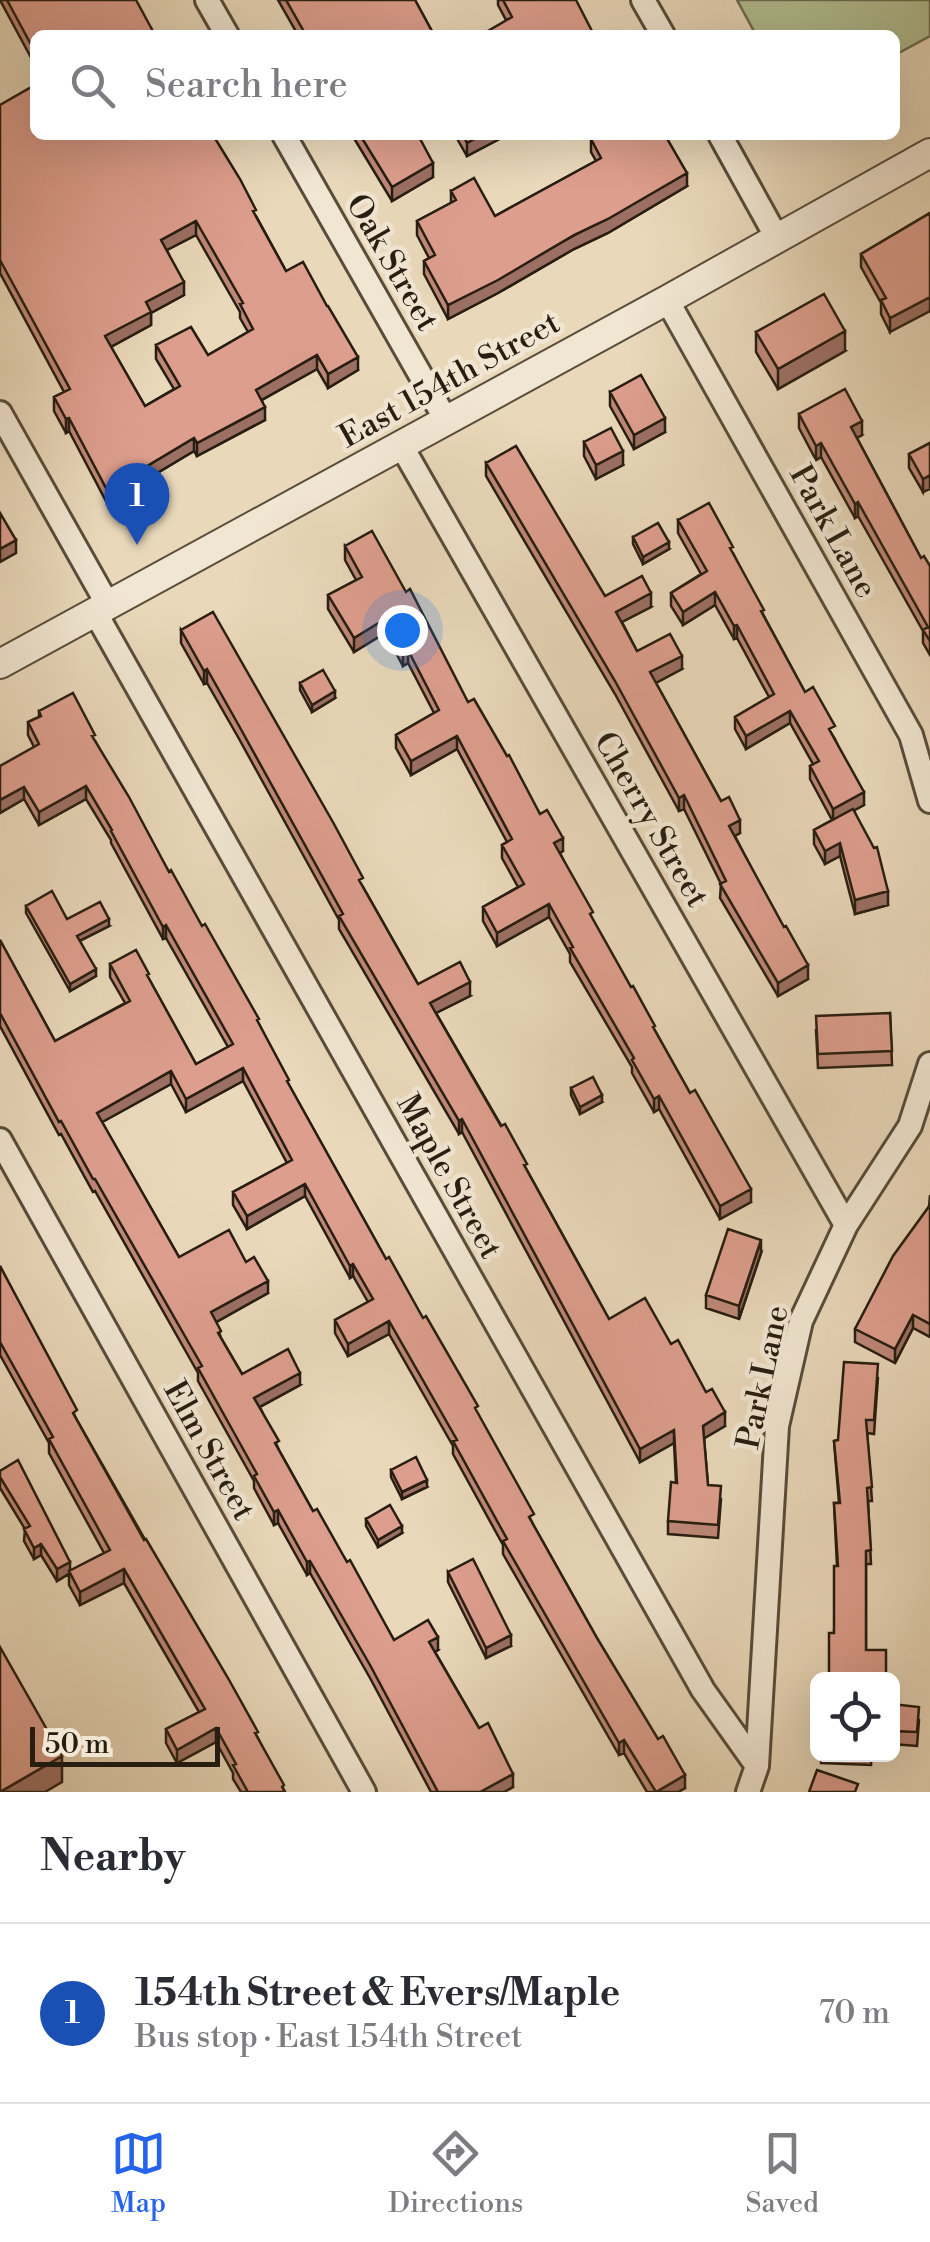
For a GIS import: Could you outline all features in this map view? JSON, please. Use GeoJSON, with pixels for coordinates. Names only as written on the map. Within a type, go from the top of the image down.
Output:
{"type":"FeatureCollection","features":[{"type":"Feature","properties":{"kind":"street"},"geometry":{"type":"LineString","coordinates":[[207,0],[224,30]]}},
{"type":"Feature","properties":{"kind":"street"},"geometry":{"type":"LineString","coordinates":[[644,0],[660,30]]}},
{"type":"Feature","properties":{"kind":"street","name":"Oak Street"},"geometry":{"type":"LineString","coordinates":[[287,140],[446,420]]}},
{"type":"Feature","properties":{"kind":"street"},"geometry":{"type":"LineString","coordinates":[[723,140],[778,238]]}},
{"type":"Feature","properties":{"kind":"street","name":"East 154th Street"},"geometry":{"type":"LineString","coordinates":[[0,664],[930,153]]}},
{"type":"Feature","properties":{"kind":"street","name":"Park Lane"},"geometry":{"type":"LineString","coordinates":[[667,300],[910,735],[930,801]]}},
{"type":"Feature","properties":{"kind":"street","name":"Maple Street"},"geometry":{"type":"LineString","coordinates":[[0,413],[102,608],[703,1690],[757,1766]]}},
{"type":"Feature","properties":{"kind":"street","name":"Cherry Street"},"geometry":{"type":"LineString","coordinates":[[400,445],[846,1226]]}},
{"type":"Feature","properties":{"kind":"street","name":"Park Lane"},"geometry":{"type":"LineString","coordinates":[[748,1792],[757,1766],[777,1426],[801,1321],[846,1226],[910,1126],[930,1064]]}},
{"type":"Feature","properties":{"kind":"street","name":"Elm Street"},"geometry":{"type":"LineString","coordinates":[[0,1140],[364,1792]]}},
{"type":"Feature","properties":{"kind":"green space"},"geometry":{"type":"Polygon","coordinates":[[[737,0],[930,0],[930,36],[900,52],[900,30],[753,30],[737,0]]]}},
{"type":"Feature","properties":{"kind":"building"},"geometry":{"type":"Polygon","coordinates":[[[7,0],[136,0],[152,30],[30,30],[30,43],[7,0]]]}},
{"type":"Feature","properties":{"kind":"building"},"geometry":{"type":"Polygon","coordinates":[[[286,0],[415,0],[431,30],[303,30],[286,0]]]}},
{"type":"Feature","properties":{"kind":"building"},"geometry":{"type":"Polygon","coordinates":[[[503,0],[576,0],[591,30],[490,30],[512,17],[503,0]]]}},
{"type":"Feature","properties":{"kind":"building"},"geometry":{"type":"Polygon","coordinates":[[[30,88],[30,140],[216,140],[286,271],[303,262],[358,357],[328,374],[317,355],[256,390],[265,407],[197,443],[194,438],[107,490],[54,397],[70,389],[0,260],[0,105],[30,88]],[[196,221],[161,240],[184,282],[146,302],[151,312],[105,336],[145,406],[180,386],[156,345],[191,327],[208,355],[253,329],[240,304],[243,303],[196,221]]]}},
{"type":"Feature","properties":{"kind":"building"},"geometry":{"type":"Polygon","coordinates":[[[363,140],[421,140],[433,163],[392,187],[363,140]]]}},
{"type":"Feature","properties":{"kind":"building"},"geometry":{"type":"Polygon","coordinates":[[[592,140],[668,140],[687,173],[448,305],[424,261],[435,255],[417,221],[456,200],[451,191],[474,178],[495,216],[601,158],[592,140]]]}},
{"type":"Feature","properties":{"kind":"building"},"geometry":{"type":"Polygon","coordinates":[[[930,213],[930,297],[890,318],[881,300],[886,298],[861,254],[930,213]]]}},
{"type":"Feature","properties":{"kind":"building"},"geometry":{"type":"Polygon","coordinates":[[[824,294],[845,331],[778,369],[756,332],[824,294]]]}},
{"type":"Feature","properties":{"kind":"building"},"geometry":{"type":"Polygon","coordinates":[[[641,375],[665,418],[634,435],[610,392],[641,375]]]}},
{"type":"Feature","properties":{"kind":"building"},"geometry":{"type":"Polygon","coordinates":[[[845,389],[862,421],[851,427],[921,558],[924,556],[930,566],[930,641],[923,630],[928,627],[858,502],[855,504],[821,443],[816,446],[799,414],[845,389]]]}},
{"type":"Feature","properties":{"kind":"building"},"geometry":{"type":"Polygon","coordinates":[[[611,428],[623,451],[596,465],[584,442],[611,428]]]}},
{"type":"Feature","properties":{"kind":"building"},"geometry":{"type":"Polygon","coordinates":[[[930,443],[930,475],[923,479],[909,454],[930,443]]]}},
{"type":"Feature","properties":{"kind":"building"},"geometry":{"type":"Polygon","coordinates":[[[516,446],[605,596],[642,576],[651,593],[616,612],[637,651],[670,634],[682,656],[650,672],[721,801],[729,797],[740,820],[729,826],[808,965],[778,983],[720,884],[726,881],[684,795],[679,798],[486,463],[516,446]]]}},
{"type":"Feature","properties":{"kind":"building"},"geometry":{"type":"Polygon","coordinates":[[[709,503],[805,692],[813,687],[835,726],[829,729],[864,792],[833,809],[810,766],[819,761],[790,711],[746,736],[735,717],[774,694],[715,592],[683,612],[671,593],[707,571],[678,520],[709,503]]]}},
{"type":"Feature","properties":{"kind":"building"},"geometry":{"type":"Polygon","coordinates":[[[0,513],[16,540],[0,549],[0,513]]]}},
{"type":"Feature","properties":{"kind":"building"},"geometry":{"type":"Polygon","coordinates":[[[658,523],[669,542],[643,557],[633,537],[658,523]]]}},
{"type":"Feature","properties":{"kind":"building"},"geometry":{"type":"Polygon","coordinates":[[[372,531],[406,592],[410,589],[468,702],[474,699],[540,814],[547,810],[563,838],[554,843],[593,912],[590,914],[690,1093],[695,1090],[751,1189],[720,1206],[659,1096],[654,1099],[549,904],[497,933],[483,907],[524,884],[502,845],[512,839],[457,736],[411,761],[396,735],[439,710],[408,650],[403,653],[385,619],[354,638],[328,595],[362,577],[345,546],[372,531]]]}},
{"type":"Feature","properties":{"kind":"building"},"geometry":{"type":"Polygon","coordinates":[[[213,612],[334,824],[363,878],[359,880],[418,984],[460,962],[470,982],[430,1003],[501,1126],[505,1124],[609,1319],[645,1298],[671,1344],[678,1340],[706,1392],[712,1389],[725,1412],[703,1426],[708,1485],[721,1486],[718,1525],[668,1521],[671,1482],[677,1483],[674,1430],[640,1449],[462,1119],[459,1121],[339,916],[343,914],[207,669],[204,671],[181,630],[213,612]]]}},
{"type":"Feature","properties":{"kind":"building"},"geometry":{"type":"Polygon","coordinates":[[[323,670],[335,691],[312,705],[300,683],[323,670]]]}},
{"type":"Feature","properties":{"kind":"building"},"geometry":{"type":"Polygon","coordinates":[[[73,693],[95,735],[92,736],[169,872],[202,926],[205,924],[259,1019],[287,1081],[386,1259],[389,1257],[423,1318],[426,1316],[478,1406],[475,1408],[534,1514],[529,1517],[597,1638],[658,1739],[663,1736],[685,1775],[656,1792],[624,1740],[619,1743],[503,1541],[507,1539],[453,1441],[457,1440],[389,1321],[348,1344],[335,1320],[373,1299],[353,1264],[350,1266],[305,1184],[247,1216],[233,1192],[292,1160],[243,1068],[186,1099],[171,1071],[97,1113],[179,1257],[229,1230],[246,1262],[254,1257],[268,1281],[211,1312],[221,1331],[218,1333],[242,1374],[288,1349],[300,1373],[254,1398],[279,1441],[275,1443],[313,1511],[317,1509],[347,1562],[350,1560],[394,1640],[428,1620],[438,1637],[429,1642],[479,1728],[488,1723],[513,1774],[480,1792],[438,1792],[310,1561],[307,1562],[278,1510],[274,1512],[198,1368],[202,1366],[0,1013],[0,940],[55,1041],[130,1001],[110,964],[136,950],[196,1064],[233,1044],[86,786],[39,812],[24,787],[0,800],[0,766],[39,744],[28,722],[41,716],[39,711],[73,693]]]}},
{"type":"Feature","properties":{"kind":"building"},"geometry":{"type":"Polygon","coordinates":[[[853,809],[874,848],[877,847],[888,891],[855,900],[840,843],[825,851],[814,830],[853,809]]]}},
{"type":"Feature","properties":{"kind":"building"},"geometry":{"type":"Polygon","coordinates":[[[52,891],[67,919],[100,902],[109,919],[77,936],[96,969],[70,984],[26,906],[52,891]]]}},
{"type":"Feature","properties":{"kind":"building"},"geometry":{"type":"Polygon","coordinates":[[[890,1013],[892,1051],[818,1054],[816,1016],[890,1013]]]}},
{"type":"Feature","properties":{"kind":"building"},"geometry":{"type":"Polygon","coordinates":[[[593,1077],[602,1095],[580,1107],[571,1088],[593,1077]]]}},
{"type":"Feature","properties":{"kind":"building"},"geometry":{"type":"Polygon","coordinates":[[[930,1205],[930,1324],[913,1315],[895,1349],[855,1329],[893,1256],[930,1205]]]}},
{"type":"Feature","properties":{"kind":"building"},"geometry":{"type":"Polygon","coordinates":[[[728,1229],[761,1240],[739,1306],[706,1295],[728,1229]]]}},
{"type":"Feature","properties":{"kind":"building"},"geometry":{"type":"Polygon","coordinates":[[[0,1266],[77,1410],[73,1413],[228,1678],[285,1792],[248,1792],[216,1728],[177,1750],[166,1729],[205,1709],[124,1569],[80,1592],[69,1571],[110,1550],[0,1342],[0,1266]]]}},
{"type":"Feature","properties":{"kind":"building"},"geometry":{"type":"Polygon","coordinates":[[[844,1362],[878,1364],[874,1420],[866,1420],[872,1487],[867,1488],[871,1550],[866,1551],[866,1650],[886,1650],[886,1672],[829,1672],[829,1633],[834,1633],[834,1566],[838,1566],[834,1503],[840,1503],[834,1441],[838,1440],[844,1362]]]}},
{"type":"Feature","properties":{"kind":"building"},"geometry":{"type":"Polygon","coordinates":[[[416,1457],[427,1480],[402,1492],[391,1470],[416,1457]]]}},
{"type":"Feature","properties":{"kind":"building"},"geometry":{"type":"Polygon","coordinates":[[[18,1460],[70,1562],[57,1569],[41,1544],[34,1548],[24,1529],[30,1526],[0,1477],[0,1471],[18,1460]]]}},
{"type":"Feature","properties":{"kind":"building"},"geometry":{"type":"Polygon","coordinates":[[[390,1505],[402,1526],[378,1540],[366,1519],[390,1505]]]}},
{"type":"Feature","properties":{"kind":"building"},"geometry":{"type":"Polygon","coordinates":[[[473,1559],[511,1635],[486,1648],[448,1572],[473,1559]]]}},
{"type":"Feature","properties":{"kind":"building"},"geometry":{"type":"Polygon","coordinates":[[[0,1647],[62,1756],[0,1792],[0,1647]]]}},
{"type":"Feature","properties":{"kind":"building"},"geometry":{"type":"Polygon","coordinates":[[[900,1705],[919,1707],[917,1732],[900,1731],[900,1705]]]}},
{"type":"Feature","properties":{"kind":"building"},"geometry":{"type":"Polygon","coordinates":[[[817,1770],[858,1784],[855,1792],[809,1792],[817,1770]]]}},
{"type":"Feature","properties":{"kind":"place","name":"154th Street & Evers/Maple"},"geometry":{"type":"Point","coordinates":[137,545]}}]}
